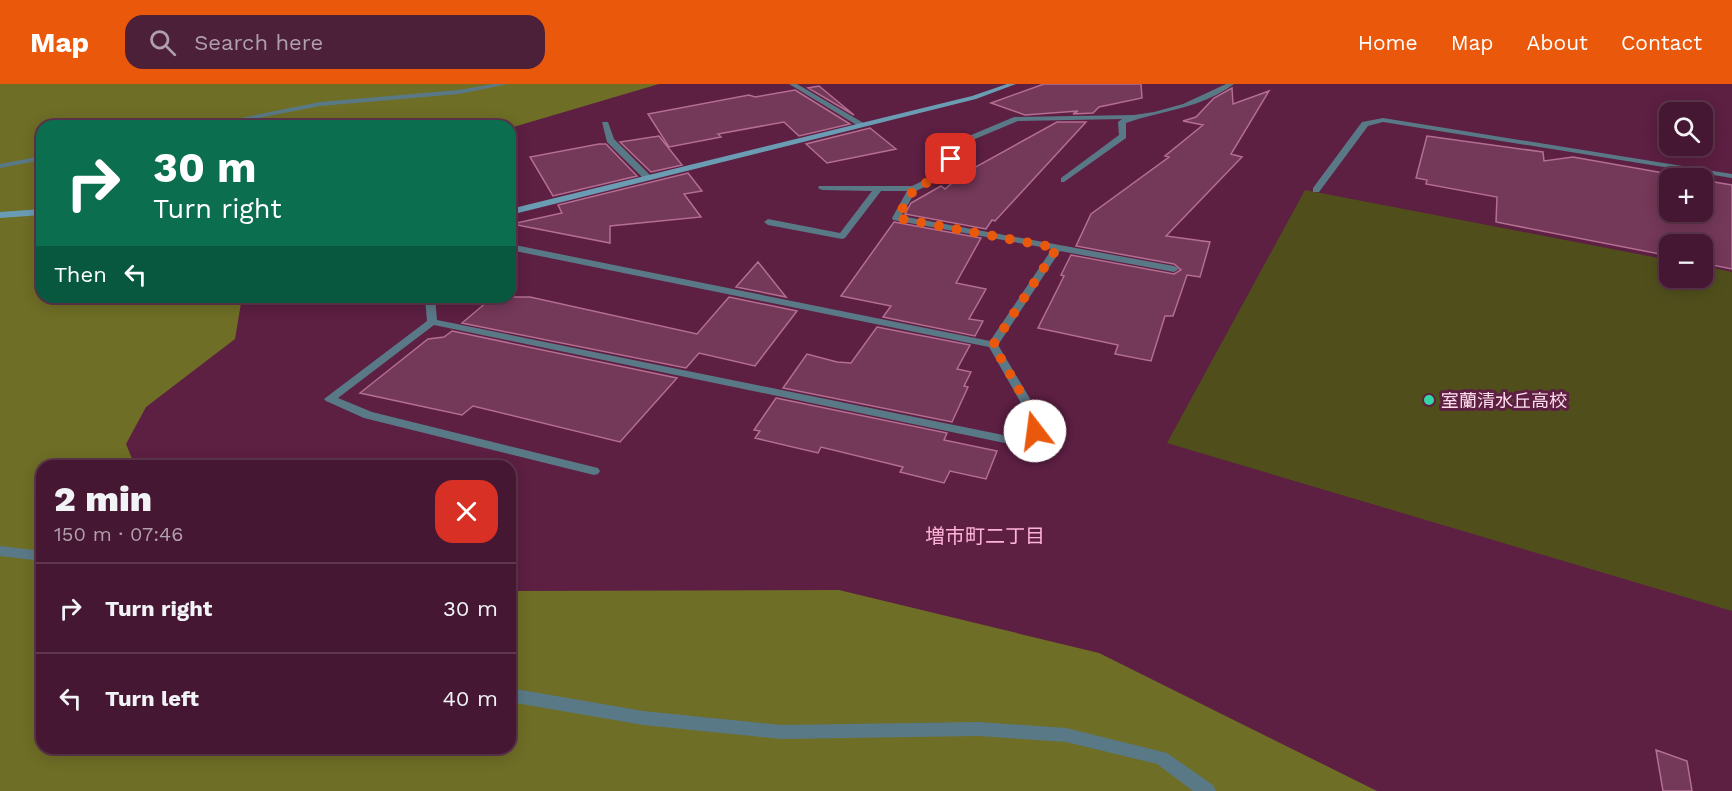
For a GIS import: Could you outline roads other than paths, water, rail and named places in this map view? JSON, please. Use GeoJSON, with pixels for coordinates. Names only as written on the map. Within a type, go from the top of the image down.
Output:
{"type":"FeatureCollection","features":[{"type":"Feature","properties":{"kind":"street"},"geometry":{"type":"LineString","coordinates":[[236,120],[320,104],[459,92],[505,84]]}},
{"type":"Feature","properties":{"kind":"street"},"geometry":{"type":"LineString","coordinates":[[792,84],[864,125]]}},
{"type":"Feature","properties":{"kind":"street"},"geometry":{"type":"LineString","coordinates":[[516,211],[974,98],[1013,84]]}},
{"type":"Feature","properties":{"kind":"street"},"geometry":{"type":"LineString","coordinates":[[1064,180],[1123,136],[1122,122],[1134,117],[1186,106],[1217,94],[1231,84]]}},
{"type":"Feature","properties":{"kind":"street"},"geometry":{"type":"LineString","coordinates":[[822,188],[914,189],[942,175],[960,143],[1017,119],[1134,117]]}},
{"type":"Feature","properties":{"kind":"street"},"geometry":{"type":"LineString","coordinates":[[1316,190],[1365,124],[1383,120],[1732,176]]}},
{"type":"Feature","properties":{"kind":"street"},"geometry":{"type":"LineString","coordinates":[[605,124],[610,140],[648,178]]}},
{"type":"Feature","properties":{"kind":"street"},"geometry":{"type":"LineString","coordinates":[[0,166],[36,159]]}},
{"type":"Feature","properties":{"kind":"street"},"geometry":{"type":"LineString","coordinates":[[768,222],[842,236],[878,189]]}},
{"type":"Feature","properties":{"kind":"street"},"geometry":{"type":"LineString","coordinates":[[914,189],[897,218],[1174,269]]}},
{"type":"Feature","properties":{"kind":"street"},"geometry":{"type":"LineString","coordinates":[[0,215],[36,212]]}},
{"type":"Feature","properties":{"kind":"street"},"geometry":{"type":"LineString","coordinates":[[516,248],[993,345],[1035,417],[1034,445],[432,322],[330,399],[368,415],[594,471]]}},
{"type":"Feature","properties":{"kind":"street"},"geometry":{"type":"LineString","coordinates":[[993,345],[1057,248]]}},
{"type":"Feature","properties":{"kind":"street"},"geometry":{"type":"LineString","coordinates":[[430,303],[432,322]]}},
{"type":"Feature","properties":{"kind":"street"},"geometry":{"type":"LineString","coordinates":[[0,551],[36,555]]}},
{"type":"Feature","properties":{"kind":"street"},"geometry":{"type":"LineString","coordinates":[[516,696],[642,718],[782,732],[979,729],[1066,735],[1161,758],[1208,791]]}},
{"type":"Feature","properties":{"kind":"place","name":"室蘭清水丘高校"},"geometry":{"type":"Point","coordinates":[1429,400]}},
{"type":"Feature","properties":{"kind":"district","name":"増市町二丁目"},"geometry":{"type":"Point","coordinates":[985,536]}}]}
